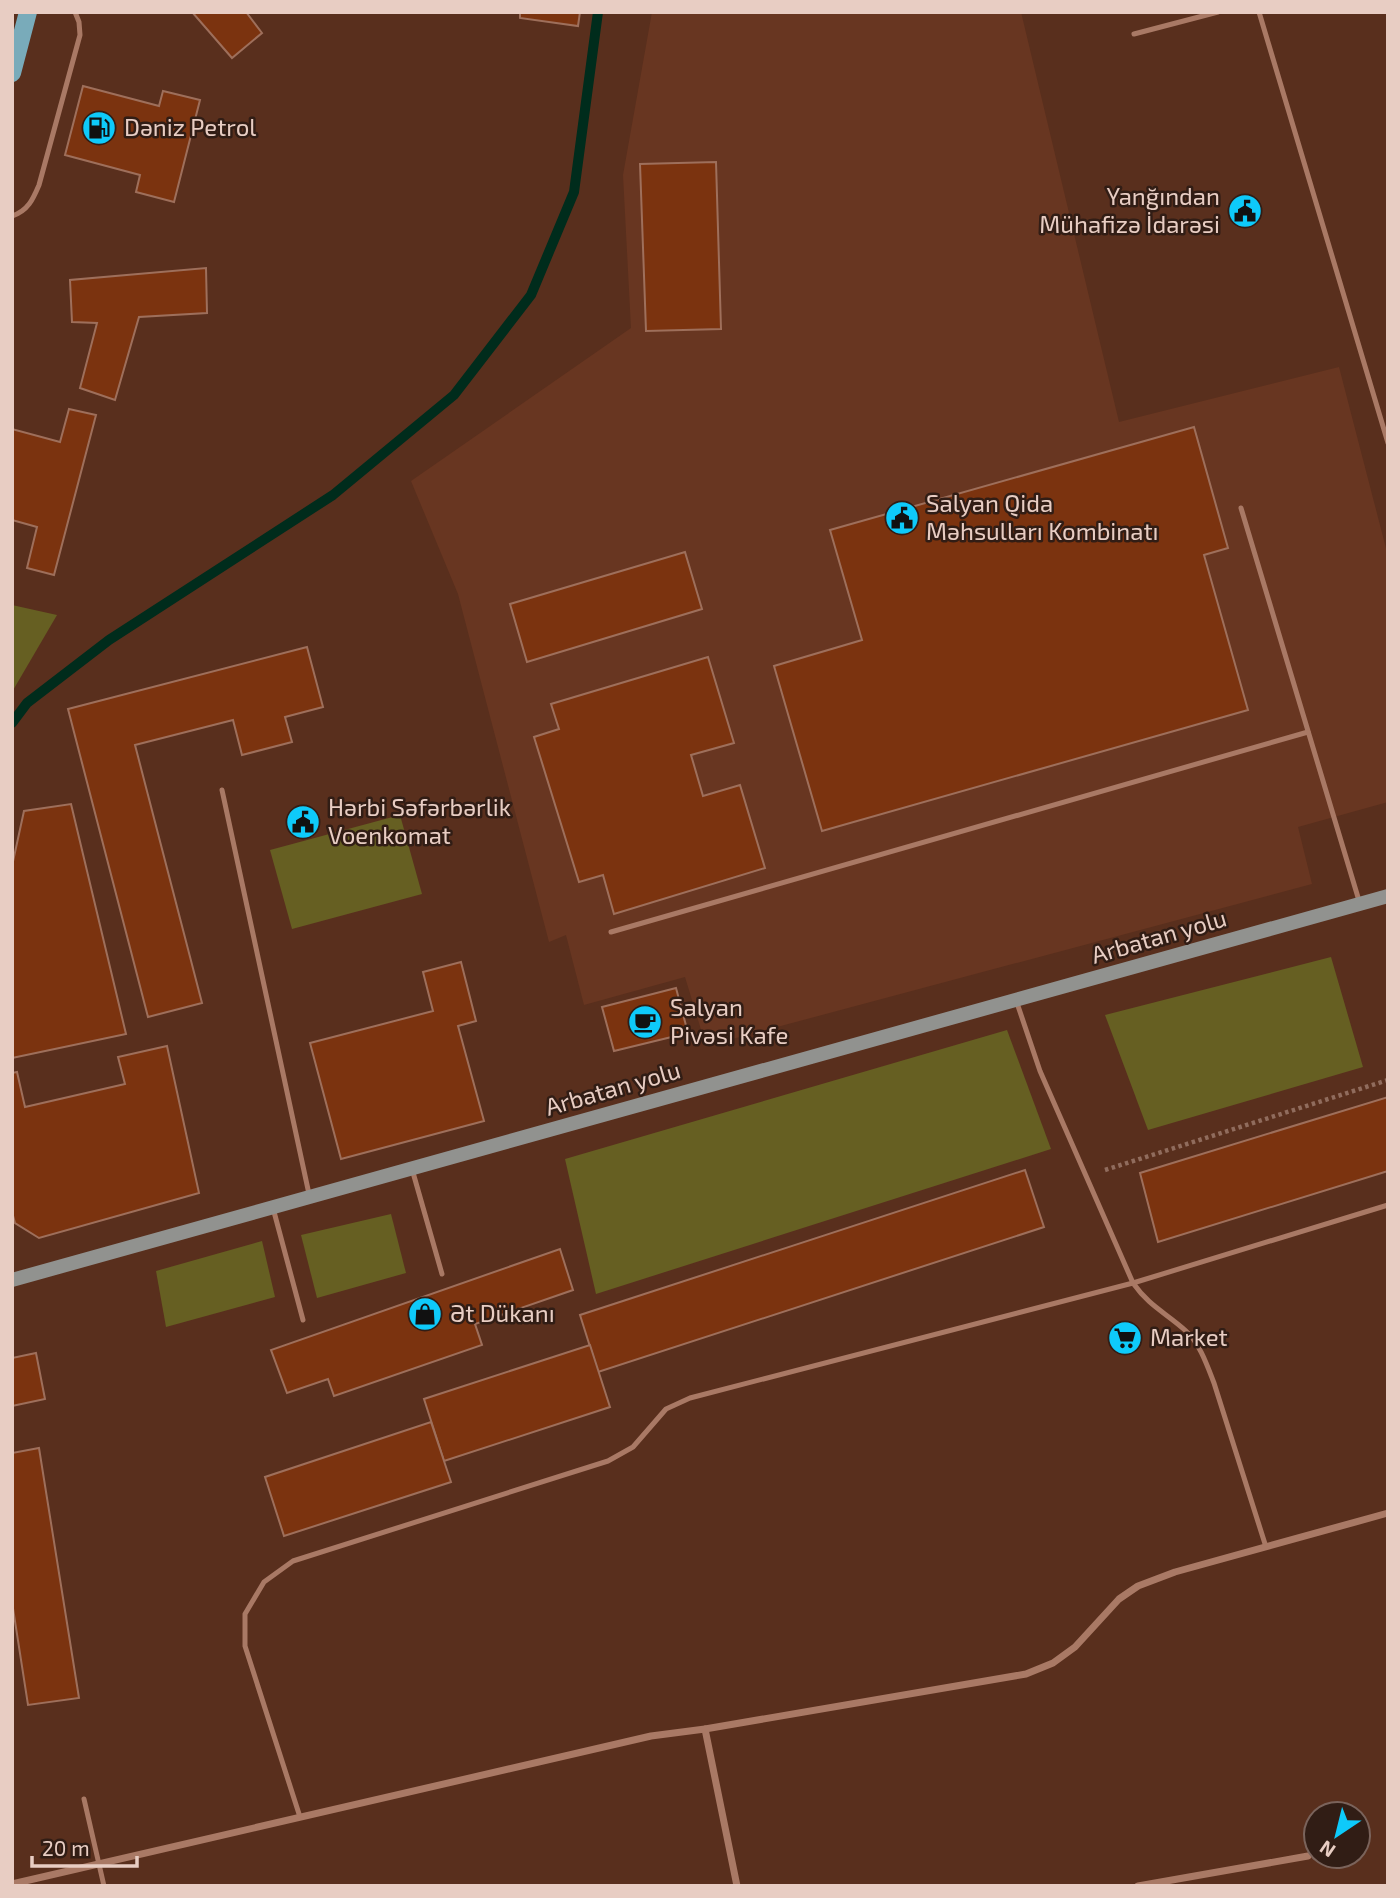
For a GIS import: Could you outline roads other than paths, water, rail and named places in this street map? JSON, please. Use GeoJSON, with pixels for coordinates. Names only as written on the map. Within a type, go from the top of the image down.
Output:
{"type":"FeatureCollection","features":[{"type":"Feature","properties":{"kind":"main road"},"geometry":{"type":"LineString","coordinates":[[12,73],[28,12]]}},
{"type":"Feature","properties":{"kind":"main road","name":"Arbatan yolu"},"geometry":{"type":"LineString","coordinates":[[12,1280],[1388,896]]}},
{"type":"Feature","properties":{"kind":"street"},"geometry":{"type":"LineString","coordinates":[[12,1884],[651,1736],[1026,1674],[1053,1663],[1076,1647],[1119,1599],[1138,1586],[1175,1572],[1388,1513]]}},
{"type":"Feature","properties":{"kind":"street"},"geometry":{"type":"LineString","coordinates":[[705,1729],[737,1886]]}},
{"type":"Feature","properties":{"kind":"street"},"geometry":{"type":"LineString","coordinates":[[1138,1886],[1302,1857]]}},
{"type":"Feature","properties":{"kind":"lane"},"geometry":{"type":"LineString","coordinates":[[12,216],[21,213],[31,203],[39,185],[80,35],[75,12]]}},
{"type":"Feature","properties":{"kind":"lane"},"geometry":{"type":"LineString","coordinates":[[1134,34],[1217,12]]}},
{"type":"Feature","properties":{"kind":"lane"},"geometry":{"type":"LineString","coordinates":[[1259,12],[1388,443]]}},
{"type":"Feature","properties":{"kind":"lane"},"geometry":{"type":"LineString","coordinates":[[1241,508],[1360,904]]}},
{"type":"Feature","properties":{"kind":"lane"},"geometry":{"type":"LineString","coordinates":[[611,932],[1308,732]]}},
{"type":"Feature","properties":{"kind":"lane"},"geometry":{"type":"LineString","coordinates":[[222,790],[310,1198]]}},
{"type":"Feature","properties":{"kind":"lane"},"geometry":{"type":"LineString","coordinates":[[1016,1000],[1040,1071],[1133,1283],[1145,1300],[1188,1332],[1204,1357],[1266,1547]]}},
{"type":"Feature","properties":{"kind":"lane"},"geometry":{"type":"LineString","coordinates":[[412,1169],[442,1274]]}},
{"type":"Feature","properties":{"kind":"lane"},"geometry":{"type":"LineString","coordinates":[[300,1817],[245,1646],[245,1614],[264,1582],[293,1561],[608,1461],[633,1447],[666,1409],[691,1398],[1133,1283],[1388,1205]]}},
{"type":"Feature","properties":{"kind":"lane"},"geometry":{"type":"LineString","coordinates":[[273,1208],[303,1320]]}},
{"type":"Feature","properties":{"kind":"lane"},"geometry":{"type":"LineString","coordinates":[[84,1799],[104,1886]]}},
{"type":"Feature","properties":{"kind":"waterway"},"geometry":{"type":"LineString","coordinates":[[12,723],[27,703],[109,640],[333,495],[454,395],[531,295],[574,192],[598,12]]}},
{"type":"Feature","properties":{"kind":"place","name":"Dəniz Petrol"},"geometry":{"type":"Point","coordinates":[99,128]}},
{"type":"Feature","properties":{"kind":"place","name":"Yanğından Mühafizə İdarəsi"},"geometry":{"type":"Point","coordinates":[1245,211]}},
{"type":"Feature","properties":{"kind":"place","name":"Salyan Qida Məhsulları Kombinatı"},"geometry":{"type":"Point","coordinates":[902,518]}},
{"type":"Feature","properties":{"kind":"place","name":"Hərbi Səfərbərlik Voenkomat"},"geometry":{"type":"Point","coordinates":[303,822]}},
{"type":"Feature","properties":{"kind":"place","name":"Salyan Pivəsi Kafe"},"geometry":{"type":"Point","coordinates":[645,1022]}},
{"type":"Feature","properties":{"kind":"place","name":"Ət Dükanı"},"geometry":{"type":"Point","coordinates":[425,1314]}},
{"type":"Feature","properties":{"kind":"place","name":"Market"},"geometry":{"type":"Point","coordinates":[1125,1338]}}]}
